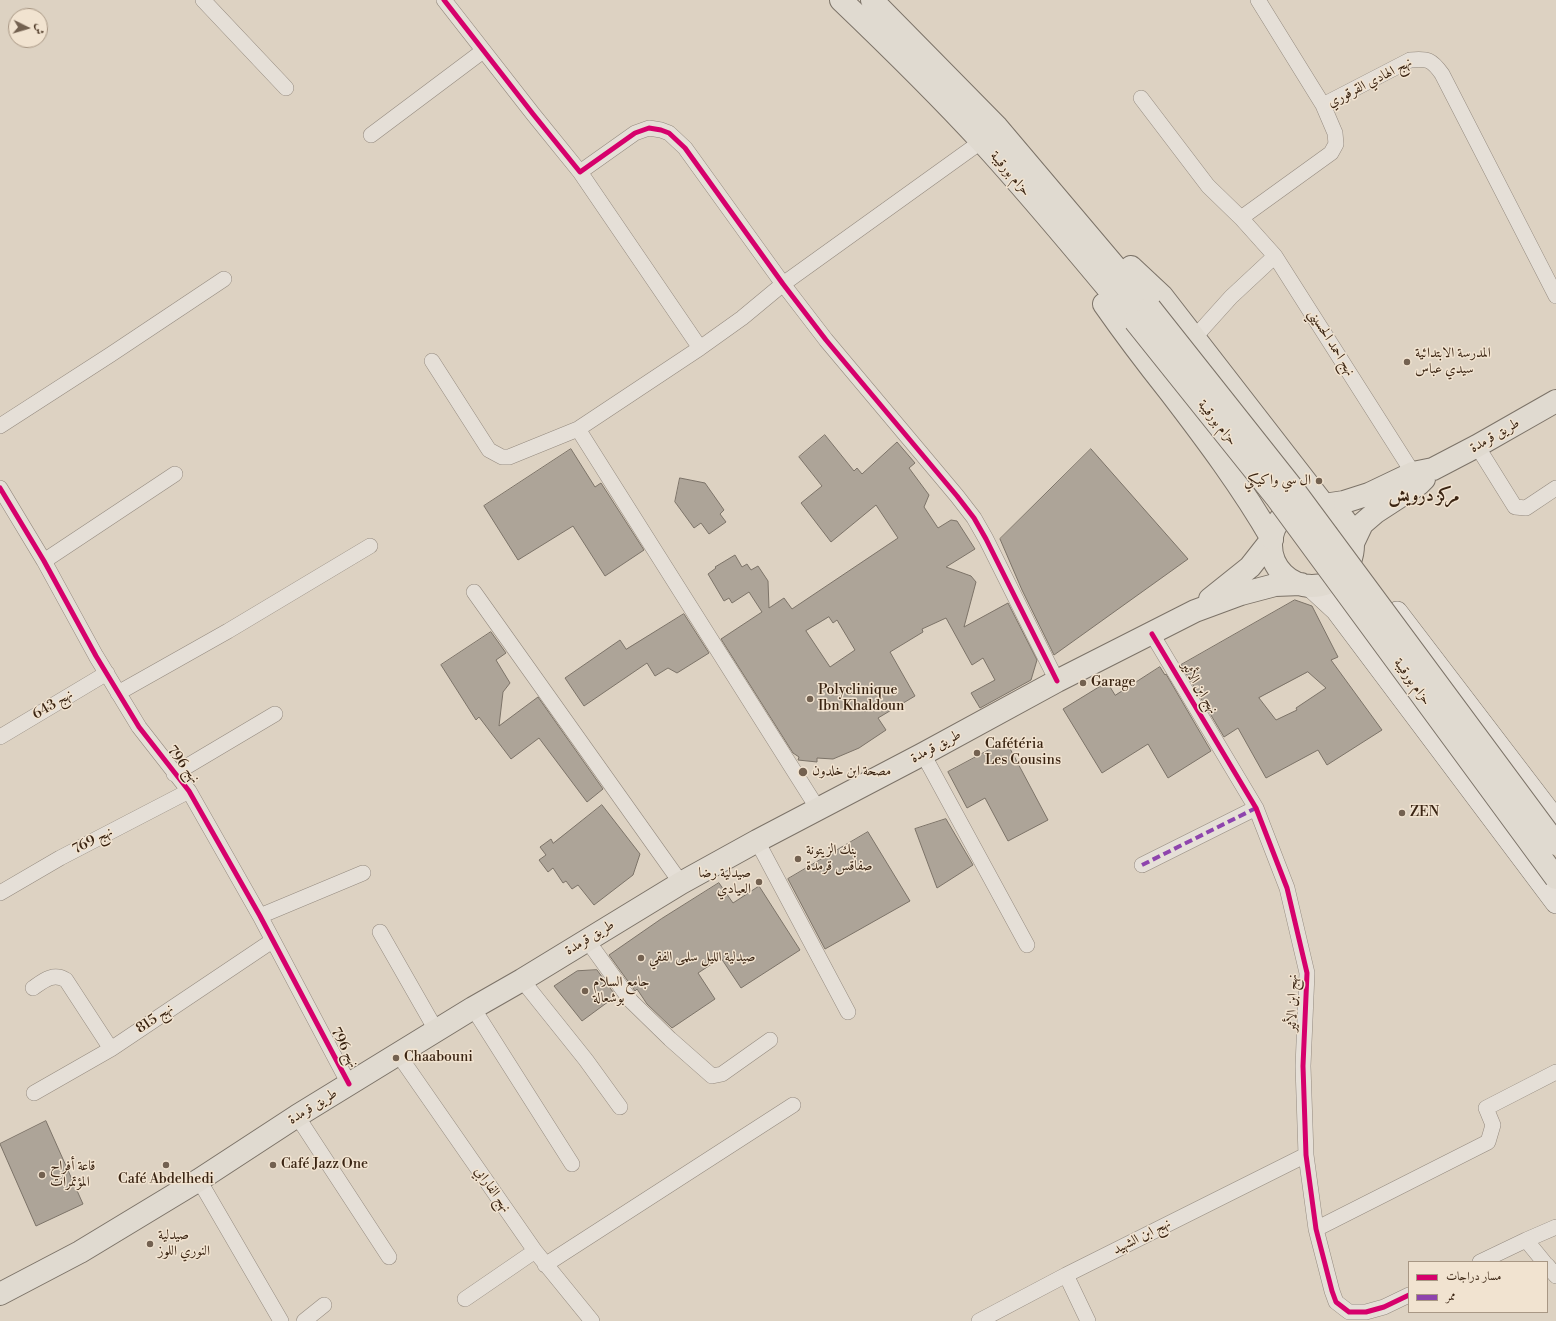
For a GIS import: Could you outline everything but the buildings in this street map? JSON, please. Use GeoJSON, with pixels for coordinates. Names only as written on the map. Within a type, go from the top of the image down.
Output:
{"type":"FeatureCollection","features":[{"type":"Feature","properties":{"kind":"main road","name":"حزام بورقيبة"},"geometry":{"type":"LineString","coordinates":[[842,0],[982,141],[1047,201]]}},
{"type":"Feature","properties":{"kind":"main road","name":"حزام بورقيبة"},"geometry":{"type":"LineString","coordinates":[[872,0],[997,127],[1047,201],[1142,314],[1291,486],[1556,844]]}},
{"type":"Feature","properties":{"kind":"main road"},"geometry":{"type":"LineString","coordinates":[[1047,201],[1162,296],[1324,505]]}},
{"type":"Feature","properties":{"kind":"main road"},"geometry":{"type":"LineString","coordinates":[[1047,201],[1124,333],[1170,392],[1239,486],[1272,539]]}},
{"type":"Feature","properties":{"kind":"main road","name":"حزام بورقيبة"},"geometry":{"type":"LineString","coordinates":[[1142,314],[1276,497],[1551,879],[1556,903]]}},
{"type":"Feature","properties":{"kind":"main road","name":"طريق قرمدة"},"geometry":{"type":"LineString","coordinates":[[1324,505],[1344,502],[1369,494],[1423,471],[1477,446],[1556,401]]}},
{"type":"Feature","properties":{"kind":"main road","name":"طريق قرمدة"},"geometry":{"type":"LineString","coordinates":[[1353,548],[1362,524],[1376,512],[1418,484],[1423,471]]}},
{"type":"Feature","properties":{"kind":"main road"},"geometry":{"type":"LineString","coordinates":[[1310,503],[1324,505],[1335,510],[1345,519],[1351,531],[1353,548],[1349,563],[1342,573],[1333,580],[1322,584],[1306,585],[1291,579],[1278,567],[1272,551],[1272,539],[1276,526],[1284,515],[1296,507],[1310,503]]}},
{"type":"Feature","properties":{"kind":"main road","name":"طريق قرمدة"},"geometry":{"type":"LineString","coordinates":[[1195,611],[1250,567],[1272,539]]}},
{"type":"Feature","properties":{"kind":"main road"},"geometry":{"type":"LineString","coordinates":[[1353,548],[1556,820]]}},
{"type":"Feature","properties":{"kind":"main road","name":"طريق قرمدة"},"geometry":{"type":"LineString","coordinates":[[0,1294],[80,1252],[199,1180],[436,1030],[522,980],[681,883],[757,841],[923,754],[1057,681],[1195,611],[1241,594],[1275,585],[1306,585]]}},
{"type":"Feature","properties":{"kind":"main road","name":"حزام بورقيبة"},"geometry":{"type":"LineString","coordinates":[[1306,585],[1336,610],[1551,879]]}},
{"type":"Feature","properties":{"kind":"street"},"geometry":{"type":"LineString","coordinates":[[203,0],[286,88]]}},
{"type":"Feature","properties":{"kind":"street"},"geometry":{"type":"LineString","coordinates":[[444,0],[532,114],[580,172],[700,348]]}},
{"type":"Feature","properties":{"kind":"street"},"geometry":{"type":"LineString","coordinates":[[1258,0],[1323,105]]}},
{"type":"Feature","properties":{"kind":"street"},"geometry":{"type":"LineString","coordinates":[[371,135],[483,51]]}},
{"type":"Feature","properties":{"kind":"street","name":"نهج الهادي القرقوري"},"geometry":{"type":"LineString","coordinates":[[1241,218],[1331,153],[1336,144],[1335,133],[1323,105],[1410,60],[1423,58],[1434,63],[1442,74],[1556,296]]}},
{"type":"Feature","properties":{"kind":"street","name":"نهج احمد الحسيني"},"geometry":{"type":"LineString","coordinates":[[1141,98],[1208,186],[1241,218],[1275,256],[1423,471]]}},
{"type":"Feature","properties":{"kind":"street"},"geometry":{"type":"LineString","coordinates":[[580,172],[635,133],[649,128],[669,133],[685,148],[783,284],[826,340],[948,484],[974,518],[1057,681]]}},
{"type":"Feature","properties":{"kind":"street"},"geometry":{"type":"LineString","coordinates":[[432,361],[489,450],[502,457],[509,457],[519,454],[578,429],[700,348],[742,318],[783,284],[982,141]]}},
{"type":"Feature","properties":{"kind":"street"},"geometry":{"type":"LineString","coordinates":[[1195,338],[1231,297],[1275,256]]}},
{"type":"Feature","properties":{"kind":"street"},"geometry":{"type":"LineString","coordinates":[[0,426],[224,279]]}},
{"type":"Feature","properties":{"kind":"street"},"geometry":{"type":"LineString","coordinates":[[578,429],[818,809]]}},
{"type":"Feature","properties":{"kind":"street"},"geometry":{"type":"LineString","coordinates":[[1477,446],[1515,507],[1526,508],[1556,488]]}},
{"type":"Feature","properties":{"kind":"street"},"geometry":{"type":"LineString","coordinates":[[44,562],[174,474]]}},
{"type":"Feature","properties":{"kind":"street","name":"نهج 796"},"geometry":{"type":"LineString","coordinates":[[0,488],[5,509],[44,562],[106,673],[139,727],[188,791],[260,916],[349,1084]]}},
{"type":"Feature","properties":{"kind":"street"},"geometry":{"type":"LineString","coordinates":[[118,693],[228,631],[370,546]]}},
{"type":"Feature","properties":{"kind":"street"},"geometry":{"type":"LineString","coordinates":[[474,592],[681,883]]}},
{"type":"Feature","properties":{"kind":"street","name":"نهج ابن الأثير"},"geometry":{"type":"LineString","coordinates":[[1152,634],[1256,808],[1288,888],[1307,973],[1303,1066],[1306,1155],[1316,1229],[1336,1302],[1349,1312],[1366,1312],[1384,1307],[1408,1295]]}},
{"type":"Feature","properties":{"kind":"street","name":"نهج 643"},"geometry":{"type":"LineString","coordinates":[[0,737],[106,673]]}},
{"type":"Feature","properties":{"kind":"street"},"geometry":{"type":"LineString","coordinates":[[174,774],[275,714]]}},
{"type":"Feature","properties":{"kind":"street"},"geometry":{"type":"LineString","coordinates":[[923,754],[1027,945]]}},
{"type":"Feature","properties":{"kind":"street","name":"نهج 769"},"geometry":{"type":"LineString","coordinates":[[0,893],[60,858],[188,791]]}},
{"type":"Feature","properties":{"kind":"street"},"geometry":{"type":"LineString","coordinates":[[1142,865],[1256,808]]}},
{"type":"Feature","properties":{"kind":"street"},"geometry":{"type":"LineString","coordinates":[[757,841],[848,1012]]}},
{"type":"Feature","properties":{"kind":"street"},"geometry":{"type":"LineString","coordinates":[[260,916],[363,873]]}},
{"type":"Feature","properties":{"kind":"street"},"geometry":{"type":"LineString","coordinates":[[380,932],[436,1030]]}},
{"type":"Feature","properties":{"kind":"street"},"geometry":{"type":"LineString","coordinates":[[587,940],[631,1001],[670,1039],[712,1076],[722,1074],[770,1040]]}},
{"type":"Feature","properties":{"kind":"street","name":"نهج 815"},"geometry":{"type":"LineString","coordinates":[[34,1093],[111,1049],[272,941]]}},
{"type":"Feature","properties":{"kind":"street"},"geometry":{"type":"LineString","coordinates":[[33,988],[53,976],[66,980],[111,1049]]}},
{"type":"Feature","properties":{"kind":"street"},"geometry":{"type":"LineString","coordinates":[[522,980],[586,1060],[620,1107]]}},
{"type":"Feature","properties":{"kind":"street"},"geometry":{"type":"LineString","coordinates":[[473,1008],[572,1164]]}},
{"type":"Feature","properties":{"kind":"street","name":"نهج الفارابي"},"geometry":{"type":"LineString","coordinates":[[398,1054],[535,1251],[592,1321]]}},
{"type":"Feature","properties":{"kind":"street"},"geometry":{"type":"LineString","coordinates":[[1316,1229],[1488,1142],[1493,1125],[1486,1108],[1556,1072]]}},
{"type":"Feature","properties":{"kind":"street"},"geometry":{"type":"LineString","coordinates":[[545,1264],[793,1105]]}},
{"type":"Feature","properties":{"kind":"street"},"geometry":{"type":"LineString","coordinates":[[298,1116],[388,1257]]}},
{"type":"Feature","properties":{"kind":"street","name":"نهج ابن الشهيد"},"geometry":{"type":"LineString","coordinates":[[979,1321],[1066,1275],[1306,1155]]}},
{"type":"Feature","properties":{"kind":"street"},"geometry":{"type":"LineString","coordinates":[[199,1180],[281,1321]]}},
{"type":"Feature","properties":{"kind":"street"},"geometry":{"type":"LineString","coordinates":[[1482,1261],[1556,1227]]}},
{"type":"Feature","properties":{"kind":"street"},"geometry":{"type":"LineString","coordinates":[[1526,1240],[1543,1261]]}},
{"type":"Feature","properties":{"kind":"street"},"geometry":{"type":"LineString","coordinates":[[465,1299],[535,1251]]}},
{"type":"Feature","properties":{"kind":"street"},"geometry":{"type":"LineString","coordinates":[[1548,1266],[1556,1276]]}},
{"type":"Feature","properties":{"kind":"street"},"geometry":{"type":"LineString","coordinates":[[1066,1275],[1088,1321]]}},
{"type":"Feature","properties":{"kind":"street"},"geometry":{"type":"LineString","coordinates":[[304,1321],[324,1305]]}},
{"type":"Feature","properties":{"kind":"marked path"},"geometry":{"type":"LineString","coordinates":[[1142,865],[1256,808]]}},
{"type":"Feature","properties":{"kind":"cycle path"},"geometry":{"type":"LineString","coordinates":[[444,0],[580,172],[635,133],[649,128],[669,133],[685,148],[783,284],[826,340],[974,518],[1057,681]]}},
{"type":"Feature","properties":{"kind":"cycle path"},"geometry":{"type":"LineString","coordinates":[[0,488],[44,561],[96,656],[139,727],[189,791],[260,916],[349,1084]]}},
{"type":"Feature","properties":{"kind":"cycle path"},"geometry":{"type":"LineString","coordinates":[[1152,634],[1256,808],[1287,888],[1307,973],[1303,1066],[1306,1155],[1316,1229],[1336,1302],[1349,1312],[1366,1312],[1384,1307],[1408,1295]]}},
{"type":"Feature","properties":{"kind":"place","name":"المدرسة الابتدائية سيدي عباس"},"geometry":{"type":"Point","coordinates":[1407,362]}},
{"type":"Feature","properties":{"kind":"place","name":"ال سي واكيكي"},"geometry":{"type":"Point","coordinates":[1319,481]}},
{"type":"Feature","properties":{"kind":"place","name":"Garage"},"geometry":{"type":"Point","coordinates":[1083,683]}},
{"type":"Feature","properties":{"kind":"place","name":"Polyclinique Ibn Khaldoun"},"geometry":{"type":"Point","coordinates":[810,699]}},
{"type":"Feature","properties":{"kind":"place","name":"Cafétéria Les Cousins"},"geometry":{"type":"Point","coordinates":[977,753]}},
{"type":"Feature","properties":{"kind":"place","name":"مصحة ابن خلدون"},"geometry":{"type":"Point","coordinates":[803,772]}},
{"type":"Feature","properties":{"kind":"place","name":"ZEN"},"geometry":{"type":"Point","coordinates":[1402,813]}},
{"type":"Feature","properties":{"kind":"place","name":"بنك الزيتونة صفاقس قرمدة"},"geometry":{"type":"Point","coordinates":[798,859]}},
{"type":"Feature","properties":{"kind":"place","name":"صيدلية رضا العيادي"},"geometry":{"type":"Point","coordinates":[759,882]}},
{"type":"Feature","properties":{"kind":"place","name":"صيدلية الليل سلمى الفقي"},"geometry":{"type":"Point","coordinates":[641,958]}},
{"type":"Feature","properties":{"kind":"place","name":"جامع السلام بوشعالة"},"geometry":{"type":"Point","coordinates":[585,991]}},
{"type":"Feature","properties":{"kind":"place","name":"Chaabouni"},"geometry":{"type":"Point","coordinates":[396,1058]}},
{"type":"Feature","properties":{"kind":"place","name":"Café Abdelhedi"},"geometry":{"type":"Point","coordinates":[166,1165]}},
{"type":"Feature","properties":{"kind":"place","name":"Café Jazz One"},"geometry":{"type":"Point","coordinates":[273,1165]}},
{"type":"Feature","properties":{"kind":"place","name":"قاعة أفراح المؤتمرات"},"geometry":{"type":"Point","coordinates":[42,1175]}},
{"type":"Feature","properties":{"kind":"place","name":"صيدلية النوري اللوز"},"geometry":{"type":"Point","coordinates":[150,1244]}},
{"type":"Feature","properties":{"kind":"district","name":"مركز درويش"},"geometry":{"type":"Point","coordinates":[1424,497]}}]}
